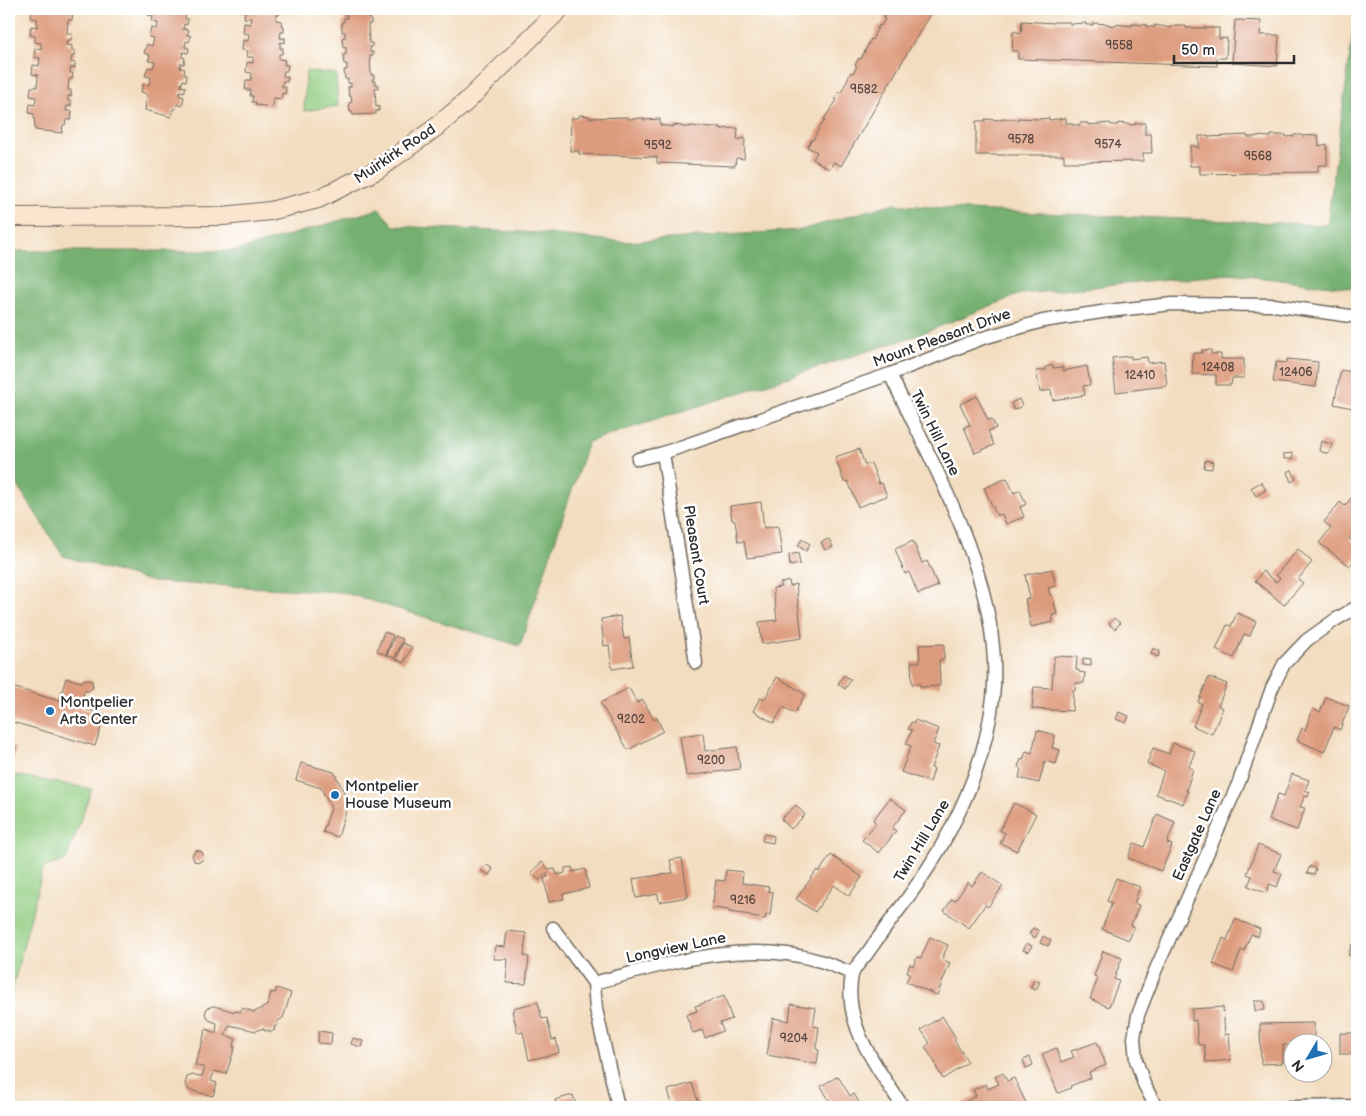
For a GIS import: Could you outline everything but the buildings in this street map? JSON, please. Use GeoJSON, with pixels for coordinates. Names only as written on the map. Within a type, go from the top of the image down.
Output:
{"type":"FeatureCollection","features":[{"type":"Feature","properties":{"kind":"main road","name":"Muirkirk Road"},"geometry":{"type":"LineString","coordinates":[[9,217],[223,216],[270,211],[318,199],[377,170],[435,128],[466,102],[560,9]]}},
{"type":"Feature","properties":{"kind":"street","name":"Mount Pleasant Drive"},"geometry":{"type":"LineString","coordinates":[[638,459],[663,453],[890,374],[983,338],[1043,321],[1172,304],[1274,304],[1357,317]]}},
{"type":"Feature","properties":{"kind":"street","name":"Twin Hill Lane"},"geometry":{"type":"LineString","coordinates":[[852,973],[912,892],[946,839],[960,813],[982,755],[993,697],[993,644],[986,604],[972,558],[952,505],[890,374]]}},
{"type":"Feature","properties":{"kind":"street","name":"Pleasant Court"},"geometry":{"type":"LineString","coordinates":[[663,453],[696,663]]}},
{"type":"Feature","properties":{"kind":"street","name":"Eastgate Lane"},"geometry":{"type":"LineString","coordinates":[[1156,1107],[1144,1084],[1136,1060],[1134,1038],[1138,1015],[1156,969],[1239,782],[1272,688],[1284,664],[1307,640],[1357,607]]}},
{"type":"Feature","properties":{"kind":"street"},"geometry":{"type":"LineString","coordinates":[[553,928],[594,983],[596,1009],[618,1107]]}},
{"type":"Feature","properties":{"kind":"street","name":"Longview Lane"},"geometry":{"type":"LineString","coordinates":[[594,983],[673,962],[739,952],[778,954],[816,960],[852,973]]}},
{"type":"Feature","properties":{"kind":"street"},"geometry":{"type":"LineString","coordinates":[[852,973],[851,1004],[855,1024],[865,1047],[903,1107]]}},
{"type":"Feature","properties":{"kind":"street"},"geometry":{"type":"LineString","coordinates":[[1290,1107],[1357,1106]]}},
{"type":"Feature","properties":{"kind":"green space"},"geometry":{"type":"Polygon","coordinates":[[[1356,9],[1357,289],[1230,274],[1020,294],[921,334],[588,442],[520,646],[342,592],[153,582],[63,556],[9,472],[9,251],[235,251],[379,209],[394,226],[539,233],[625,242],[801,230],[891,204],[969,210],[1327,225],[1356,9]]]}},
{"type":"Feature","properties":{"kind":"green space"},"geometry":{"type":"Polygon","coordinates":[[[306,71],[336,74],[338,106],[304,111],[306,71]]]}},
{"type":"Feature","properties":{"kind":"green space"},"geometry":{"type":"Polygon","coordinates":[[[9,774],[92,789],[66,860],[43,868],[9,1003],[9,774]]]}},
{"type":"Feature","properties":{"kind":"place","name":"Montpelier Arts Center"},"geometry":{"type":"Point","coordinates":[50,711]}},
{"type":"Feature","properties":{"kind":"place","name":"Montpelier House Museum"},"geometry":{"type":"Point","coordinates":[335,795]}}]}
